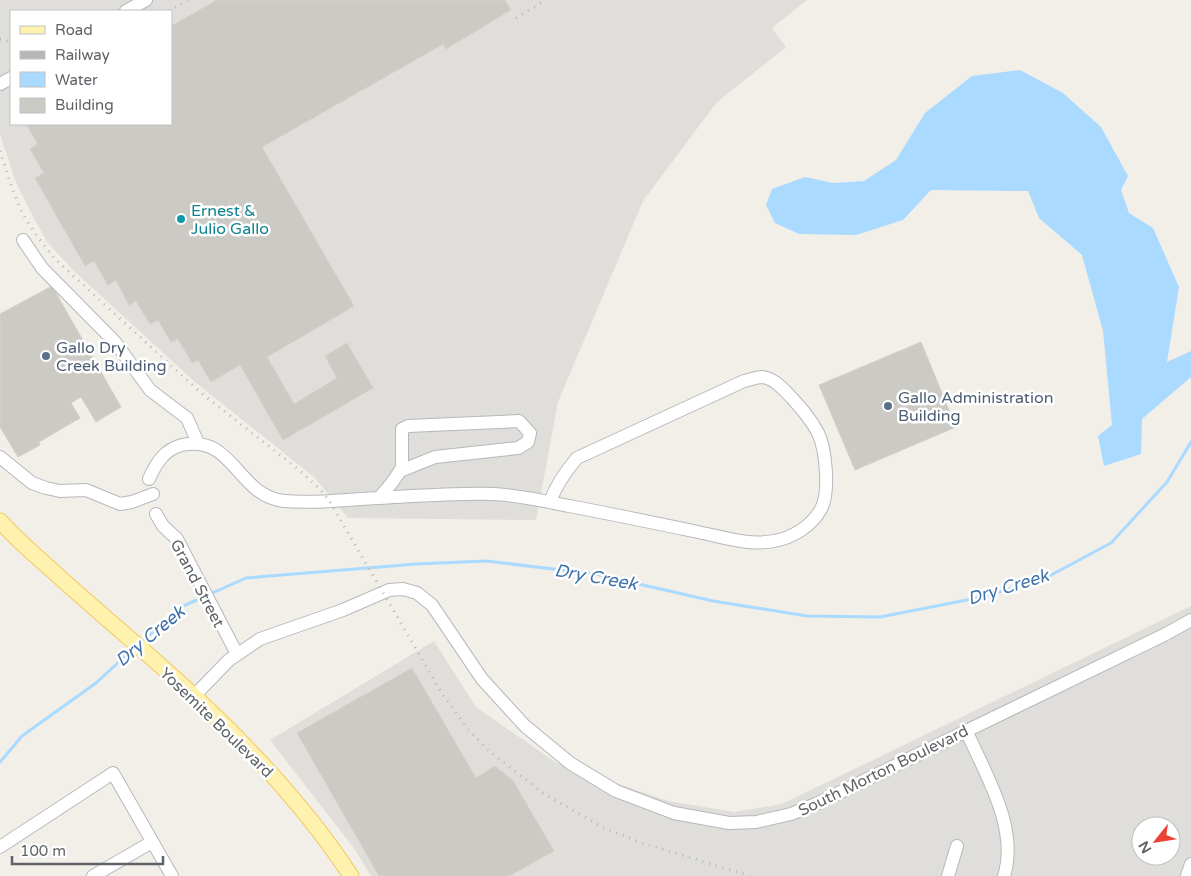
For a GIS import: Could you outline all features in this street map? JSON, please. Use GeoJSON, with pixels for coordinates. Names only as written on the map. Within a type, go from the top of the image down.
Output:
{"type":"FeatureCollection","features":[{"type":"Feature","properties":{"kind":"main road","name":"Yosemite Boulevard"},"geometry":{"type":"LineString","coordinates":[[0,521],[104,617],[194,696],[249,750],[326,840],[351,876]]}},
{"type":"Feature","properties":{"kind":"street"},"geometry":{"type":"LineString","coordinates":[[128,10],[146,0]]}},
{"type":"Feature","properties":{"kind":"street"},"geometry":{"type":"LineString","coordinates":[[23,240],[42,268],[115,342],[150,390],[187,418],[198,443]]}},
{"type":"Feature","properties":{"kind":"street"},"geometry":{"type":"LineString","coordinates":[[150,479],[162,456],[180,445],[198,443],[210,446],[224,454],[254,489],[273,498],[295,502],[494,494],[550,502],[749,543],[775,541],[795,534],[808,524],[822,508],[826,492],[826,463],[819,435],[807,415],[778,383],[762,377],[744,381],[577,458],[564,474],[550,502]]}},
{"type":"Feature","properties":{"kind":"street"},"geometry":{"type":"LineString","coordinates":[[379,498],[396,480],[400,471],[402,466],[402,429],[408,426],[519,421],[530,433],[528,442],[518,448],[435,457],[400,471]]}},
{"type":"Feature","properties":{"kind":"street"},"geometry":{"type":"LineString","coordinates":[[0,457],[32,483],[46,488],[60,491],[86,490],[120,504],[132,502],[153,494]]}},
{"type":"Feature","properties":{"kind":"street","name":"Grand Street"},"geometry":{"type":"LineString","coordinates":[[156,514],[163,526],[177,539],[237,654]]}},
{"type":"Feature","properties":{"kind":"street","name":"South Morton Boulevard"},"geometry":{"type":"LineString","coordinates":[[194,696],[237,654],[265,637],[343,610],[389,590],[403,588],[424,598],[439,614],[466,658],[497,696],[525,726],[570,763],[616,791],[674,813],[729,823],[756,822],[791,814],[816,804],[1166,634],[1191,620]]}},
{"type":"Feature","properties":{"kind":"street"},"geometry":{"type":"LineString","coordinates":[[966,730],[1000,808],[1006,829],[1008,864],[1004,876]]}},
{"type":"Feature","properties":{"kind":"street"},"geometry":{"type":"LineString","coordinates":[[0,847],[113,773],[172,876]]}},
{"type":"Feature","properties":{"kind":"street"},"geometry":{"type":"LineString","coordinates":[[93,876],[152,842]]}},
{"type":"Feature","properties":{"kind":"street"},"geometry":{"type":"LineString","coordinates":[[948,876],[957,846]]}},
{"type":"Feature","properties":{"kind":"street"},"geometry":{"type":"LineString","coordinates":[[1187,876],[1191,864]]}},
{"type":"Feature","properties":{"kind":"shaded area"},"geometry":{"type":"Polygon","coordinates":[[[0,0],[807,0],[772,28],[786,47],[717,102],[643,201],[558,402],[536,520],[348,518],[314,477],[195,382],[75,272],[47,242],[15,180],[0,134],[0,0]]]}},
{"type":"Feature","properties":{"kind":"shaded area"},"geometry":{"type":"Polygon","coordinates":[[[1191,606],[1191,876],[371,876],[356,851],[270,740],[434,641],[476,707],[555,762],[668,801],[735,812],[782,804],[1191,606]]]}},
{"type":"Feature","properties":{"kind":"water"},"geometry":{"type":"Polygon","coordinates":[[[1020,70],[1063,93],[1101,127],[1128,176],[1121,190],[1129,213],[1153,228],[1179,287],[1167,362],[1191,351],[1191,377],[1142,419],[1141,454],[1104,466],[1098,436],[1112,425],[1103,331],[1082,255],[1039,218],[1028,191],[931,190],[903,220],[856,235],[799,234],[775,223],[766,205],[772,189],[805,177],[833,183],[864,181],[896,160],[925,113],[972,76],[1020,70]]]}},
{"type":"Feature","properties":{"kind":"building","name":"Ernest & Julio Gallo"},"geometry":{"type":"Polygon","coordinates":[[[217,0],[505,0],[511,10],[446,49],[443,44],[262,147],[354,306],[267,357],[294,404],[337,378],[325,356],[347,343],[373,388],[283,440],[240,365],[211,382],[198,360],[192,363],[178,339],[171,342],[158,320],[150,324],[136,301],[129,305],[116,280],[108,285],[94,261],[85,266],[35,178],[44,173],[30,149],[38,144],[27,125],[172,125],[172,25],[217,0]]]}},
{"type":"Feature","properties":{"kind":"building","name":"Gallo Dry Creek Building"},"geometry":{"type":"Polygon","coordinates":[[[52,286],[121,407],[96,422],[81,397],[71,403],[80,418],[39,442],[40,445],[18,457],[0,427],[0,314],[52,286]]]}},
{"type":"Feature","properties":{"kind":"building","name":"Gallo Administration Building"},"geometry":{"type":"Polygon","coordinates":[[[921,342],[956,427],[855,470],[819,385],[921,342]]]}},
{"type":"Feature","properties":{"kind":"building"},"geometry":{"type":"Polygon","coordinates":[[[412,668],[476,778],[495,766],[513,781],[554,851],[509,876],[379,876],[297,733],[412,668]]]}},
{"type":"Feature","properties":{"kind":"waterway","name":"Dry Creek"},"geometry":{"type":"LineString","coordinates":[[210,594],[246,578],[416,564],[486,561],[595,574],[713,601],[807,616],[880,617],[972,599],[1040,581],[1111,543],[1167,482],[1191,442]]}},
{"type":"Feature","properties":{"kind":"waterway","name":"Dry Creek"},"geometry":{"type":"LineString","coordinates":[[141,642],[183,606],[204,597]]}},
{"type":"Feature","properties":{"kind":"waterway","name":"Dry Creek"},"geometry":{"type":"LineString","coordinates":[[0,762],[22,736],[96,683],[134,648]]}},
{"type":"Feature","properties":{"kind":"railway"},"geometry":{"type":"LineString","coordinates":[[171,10],[188,0]]}},
{"type":"Feature","properties":{"kind":"railway"},"geometry":{"type":"LineString","coordinates":[[516,18],[546,0]]}},
{"type":"Feature","properties":{"kind":"railway"},"geometry":{"type":"LineString","coordinates":[[0,39],[10,42]]}},
{"type":"Feature","properties":{"kind":"railway"},"geometry":{"type":"LineString","coordinates":[[0,151],[13,191],[23,214],[55,259],[200,392],[299,470],[320,489],[330,502],[443,695],[467,728],[489,751],[543,793],[604,828],[642,843],[750,876]]}},
{"type":"Feature","properties":{"kind":"place","name":"Ernest & Julio Gallo"},"geometry":{"type":"Point","coordinates":[181,219]}},
{"type":"Feature","properties":{"kind":"place","name":"Gallo Dry Creek Building"},"geometry":{"type":"Point","coordinates":[46,356]}},
{"type":"Feature","properties":{"kind":"place","name":"Gallo Administration Building"},"geometry":{"type":"Point","coordinates":[888,406]}}]}
